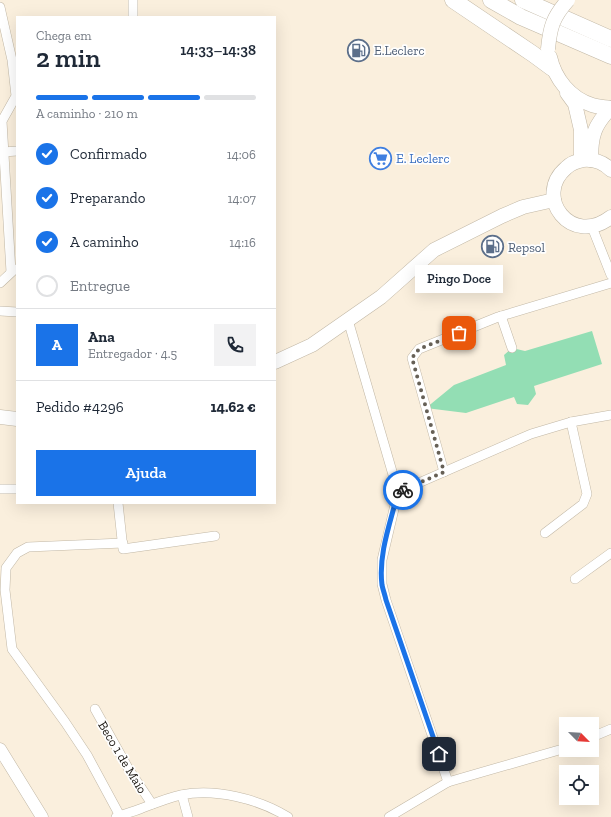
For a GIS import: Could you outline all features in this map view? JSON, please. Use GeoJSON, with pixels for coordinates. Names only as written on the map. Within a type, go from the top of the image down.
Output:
{"type":"FeatureCollection","features":[{"type":"Feature","properties":{"kind":"highway"},"geometry":{"type":"LineString","coordinates":[[453,0],[534,54],[552,68]]}},
{"type":"Feature","properties":{"kind":"highway"},"geometry":{"type":"LineString","coordinates":[[491,0],[521,16],[611,56]]}},
{"type":"Feature","properties":{"kind":"highway"},"geometry":{"type":"LineString","coordinates":[[523,0],[611,39]]}},
{"type":"Feature","properties":{"kind":"main road"},"geometry":{"type":"LineString","coordinates":[[568,0],[559,10],[550,28],[548,49],[552,68],[575,104],[586,160]]}},
{"type":"Feature","properties":{"kind":"main road"},"geometry":{"type":"LineString","coordinates":[[562,84],[575,97],[593,105],[611,108]]}},
{"type":"Feature","properties":{"kind":"main road"},"geometry":{"type":"LineString","coordinates":[[586,160],[593,135],[602,118],[611,108]]}},
{"type":"Feature","properties":{"kind":"main road"},"geometry":{"type":"LineString","coordinates":[[611,170],[601,163],[586,160],[570,165],[561,172],[555,182],[553,194],[555,205],[561,215],[570,223],[580,227],[592,227],[603,224],[611,217]]}},
{"type":"Feature","properties":{"kind":"main road"},"geometry":{"type":"LineString","coordinates":[[276,362],[312,345],[382,297],[434,250],[523,207],[554,200]]}},
{"type":"Feature","properties":{"kind":"main road"},"geometry":{"type":"LineString","coordinates":[[0,417],[16,419]]}},
{"type":"Feature","properties":{"kind":"street"},"geometry":{"type":"LineString","coordinates":[[133,0],[133,16]]}},
{"type":"Feature","properties":{"kind":"street"},"geometry":{"type":"LineString","coordinates":[[0,7],[12,60],[16,97],[2,121],[3,152],[14,269],[0,283]]}},
{"type":"Feature","properties":{"kind":"street"},"geometry":{"type":"LineString","coordinates":[[3,152],[16,151]]}},
{"type":"Feature","properties":{"kind":"street"},"geometry":{"type":"LineString","coordinates":[[592,227],[611,275]]}},
{"type":"Feature","properties":{"kind":"street"},"geometry":{"type":"LineString","coordinates":[[444,472],[412,358],[419,349],[501,316],[611,283]]}},
{"type":"Feature","properties":{"kind":"street"},"geometry":{"type":"LineString","coordinates":[[0,311],[16,312]]}},
{"type":"Feature","properties":{"kind":"street"},"geometry":{"type":"LineString","coordinates":[[501,316],[512,348]]}},
{"type":"Feature","properties":{"kind":"street"},"geometry":{"type":"LineString","coordinates":[[348,320],[398,492],[382,560],[382,584],[386,600],[448,782]]}},
{"type":"Feature","properties":{"kind":"street"},"geometry":{"type":"LineString","coordinates":[[398,492],[532,434],[571,422],[611,415]]}},
{"type":"Feature","properties":{"kind":"street"},"geometry":{"type":"LineString","coordinates":[[545,534],[583,504],[587,494],[571,422]]}},
{"type":"Feature","properties":{"kind":"street"},"geometry":{"type":"LineString","coordinates":[[0,489],[16,489]]}},
{"type":"Feature","properties":{"kind":"street"},"geometry":{"type":"LineString","coordinates":[[118,504],[123,549],[215,536]]}},
{"type":"Feature","properties":{"kind":"street"},"geometry":{"type":"LineString","coordinates":[[123,543],[28,547],[17,553],[6,568],[5,590],[12,649],[87,755],[118,816],[140,813],[152,804],[182,795],[206,793],[232,796],[254,801],[275,809],[288,817]]}},
{"type":"Feature","properties":{"kind":"street"},"geometry":{"type":"LineString","coordinates":[[575,579],[611,553]]}},
{"type":"Feature","properties":{"kind":"street","name":"Beco 1 de Maio"},"geometry":{"type":"LineString","coordinates":[[95,709],[128,768],[152,804]]}},
{"type":"Feature","properties":{"kind":"street"},"geometry":{"type":"LineString","coordinates":[[599,734],[611,729]]}},
{"type":"Feature","properties":{"kind":"street"},"geometry":{"type":"LineString","coordinates":[[0,749],[33,811],[42,817]]}},
{"type":"Feature","properties":{"kind":"street"},"geometry":{"type":"LineString","coordinates":[[389,817],[448,782],[559,750]]}},
{"type":"Feature","properties":{"kind":"street"},"geometry":{"type":"LineString","coordinates":[[182,795],[188,817]]}},
{"type":"Feature","properties":{"kind":"green space"},"geometry":{"type":"Polygon","coordinates":[[[592,331],[602,364],[534,386],[536,394],[528,405],[517,404],[514,397],[466,413],[426,408],[454,385],[506,365],[504,355],[512,348],[525,351],[592,331]]]}},
{"type":"Feature","properties":{"kind":"way so far"},"geometry":{"type":"LineString","coordinates":[[403,490],[444,472],[412,358],[419,349],[459,333]]}},
{"type":"Feature","properties":{"kind":"place","name":"E.Leclerc"},"geometry":{"type":"Point","coordinates":[358,50]}},
{"type":"Feature","properties":{"kind":"place","name":"E. Leclerc"},"geometry":{"type":"Point","coordinates":[381,158]}},
{"type":"Feature","properties":{"kind":"place","name":"Repsol"},"geometry":{"type":"Point","coordinates":[493,247]}},
{"type":"Feature","properties":{"kind":"place","name":"Pingo Doce"},"geometry":{"type":"Point","coordinates":[459,333]}},
{"type":"Feature","properties":{"kind":"route"},"geometry":{"type":"LineString","coordinates":[[403,490],[398,492],[386,539],[382,560],[382,584],[386,600],[439,754]]}}]}
